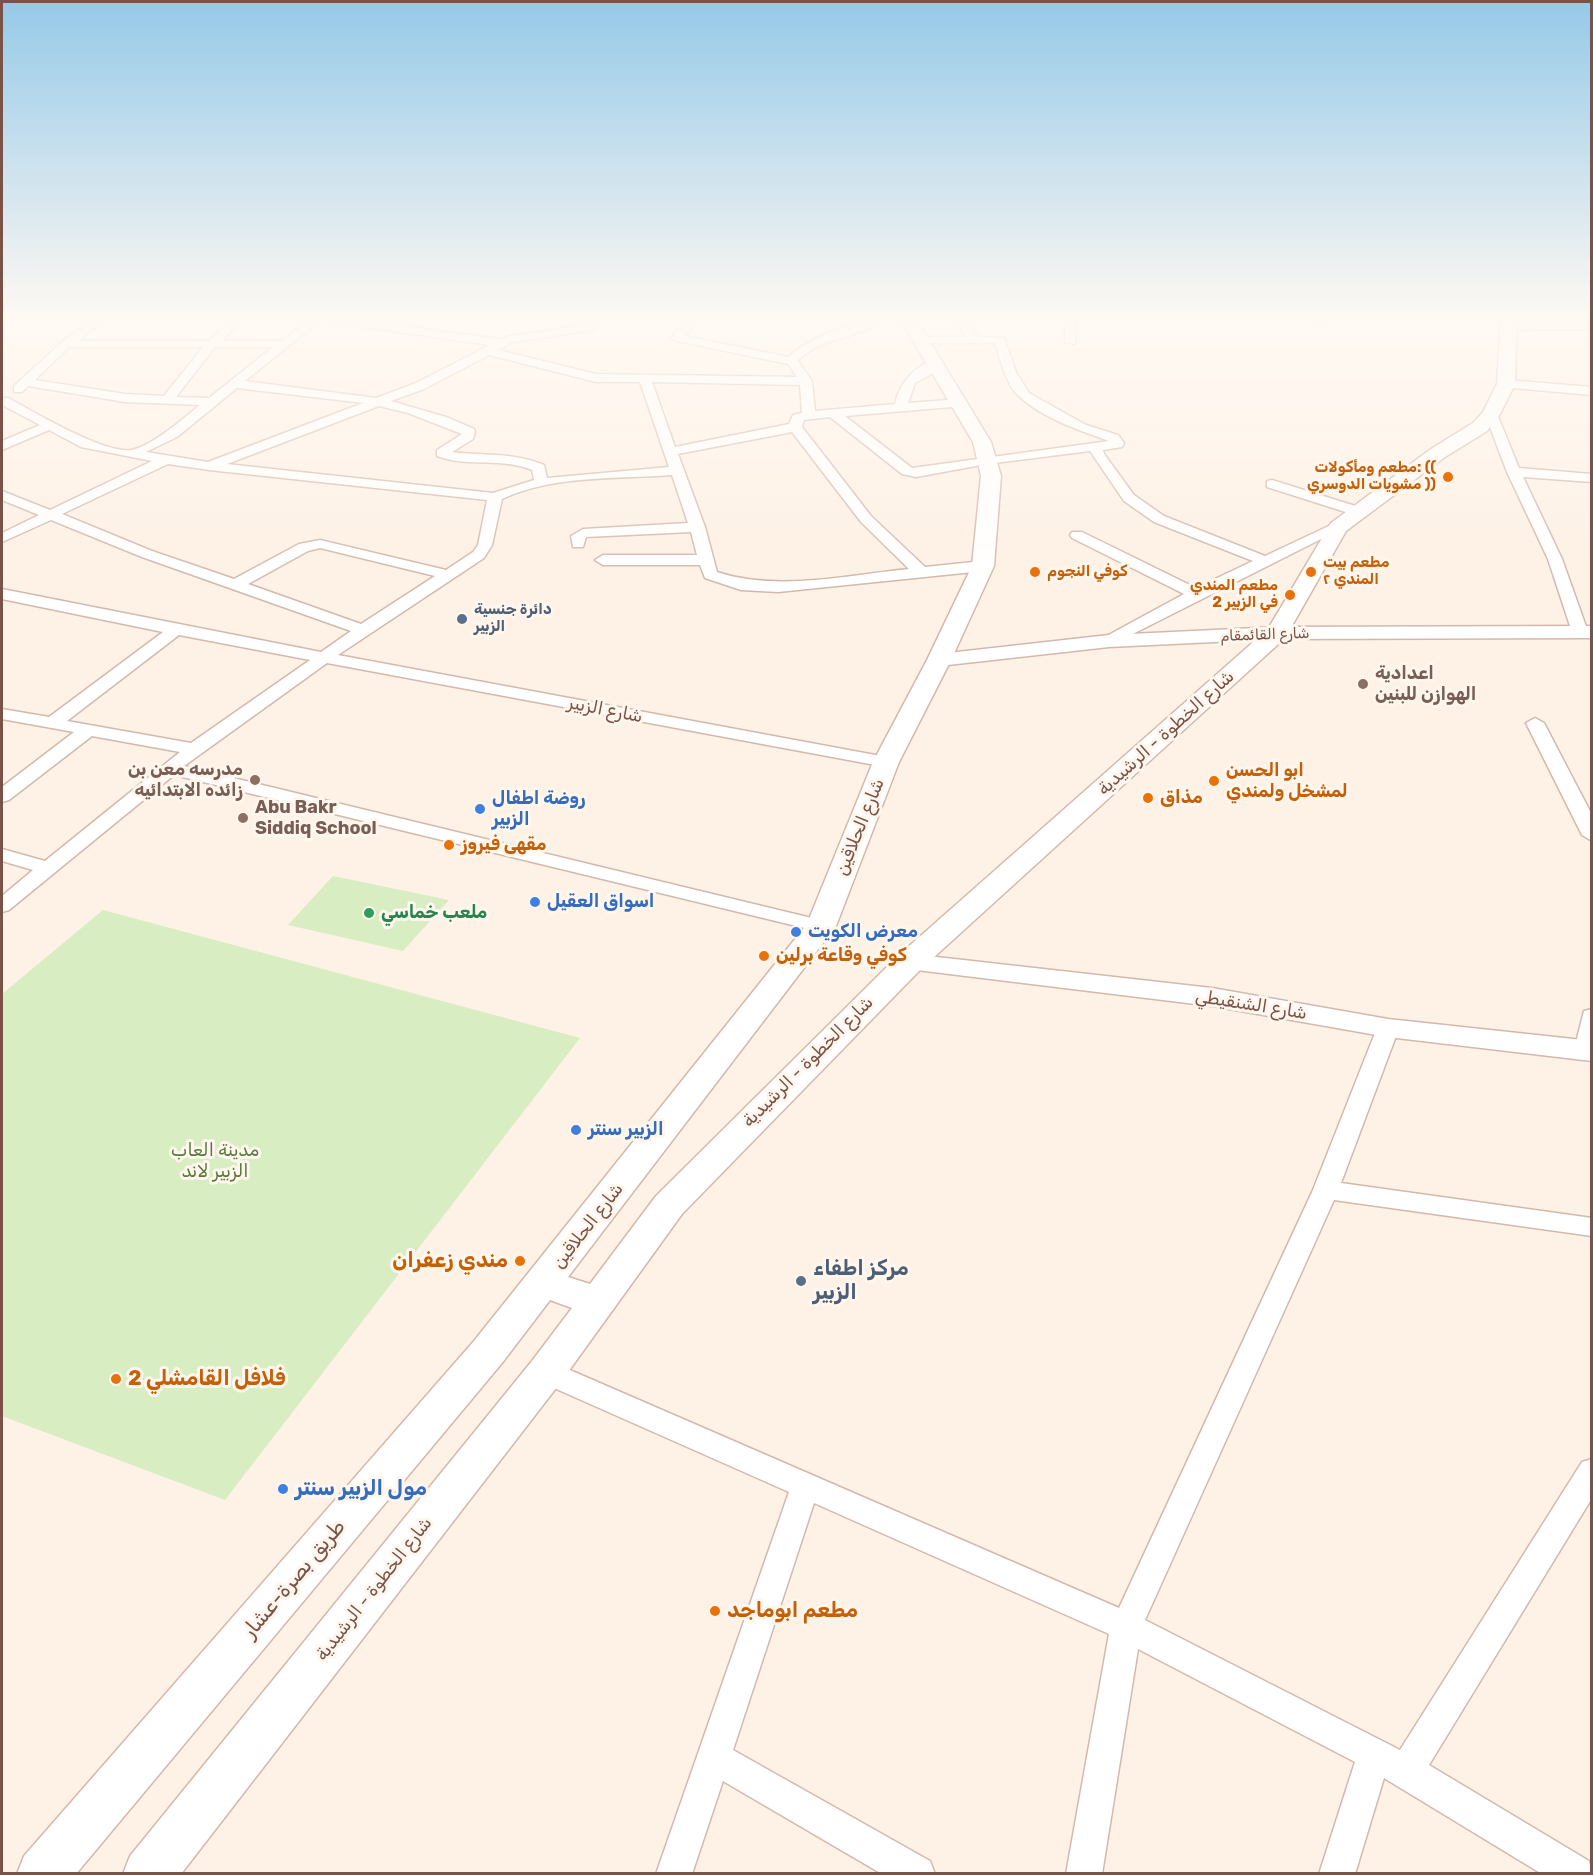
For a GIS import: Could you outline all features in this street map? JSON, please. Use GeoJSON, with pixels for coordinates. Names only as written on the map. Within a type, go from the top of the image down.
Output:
{"type":"FeatureCollection","features":[{"type":"Feature","properties":{"kind":"main road","name":"شارع الحلاقين"},"geometry":{"type":"LineString","coordinates":[[543,1283],[821,926],[886,762],[939,660],[983,566],[991,476],[982,442],[962,406]]}},
{"type":"Feature","properties":{"kind":"main road","name":"شارع الخطوة - الرشيدية"},"geometry":{"type":"LineString","coordinates":[[148,1874],[546,1372],[596,1301],[669,1205],[748,1122],[910,962],[1277,633],[1349,519],[1438,453],[1480,427],[1495,406]]}},
{"type":"Feature","properties":{"kind":"main road"},"geometry":{"type":"LineString","coordinates":[[543,1283],[596,1301]]}},
{"type":"Feature","properties":{"kind":"main road","name":"طريق بصرة-عشار"},"geometry":{"type":"LineString","coordinates":[[42,1874],[488,1352],[543,1283]]}},
{"type":"Feature","properties":{"kind":"street"},"geometry":{"type":"LineString","coordinates":[[12,406],[86,444],[132,454],[209,466],[495,497],[541,483],[678,470]]}},
{"type":"Feature","properties":{"kind":"street"},"geometry":{"type":"LineString","coordinates":[[132,454],[172,434],[206,406]]}},
{"type":"Feature","properties":{"kind":"street"},"geometry":{"type":"LineString","coordinates":[[209,466],[362,406]]}},
{"type":"Feature","properties":{"kind":"street"},"geometry":{"type":"LineString","coordinates":[[399,406],[430,414],[469,432],[468,436],[442,453],[514,459],[539,468],[541,483]]}},
{"type":"Feature","properties":{"kind":"street"},"geometry":{"type":"LineString","coordinates":[[654,406],[698,526],[710,575],[741,585],[778,587],[983,566]]}},
{"type":"Feature","properties":{"kind":"street"},"geometry":{"type":"LineString","coordinates":[[808,406],[808,415]]}},
{"type":"Feature","properties":{"kind":"street"},"geometry":{"type":"LineString","coordinates":[[795,426],[798,418],[808,415],[931,406]]}},
{"type":"Feature","properties":{"kind":"street"},"geometry":{"type":"LineString","coordinates":[[834,414],[907,471],[926,471],[987,460],[1117,444],[1113,438],[1080,428],[1044,406]]}},
{"type":"Feature","properties":{"kind":"street"},"geometry":{"type":"LineString","coordinates":[[1491,414],[1514,472],[1586,632]]}},
{"type":"Feature","properties":{"kind":"street"},"geometry":{"type":"LineString","coordinates":[[2,446],[50,425]]}},
{"type":"Feature","properties":{"kind":"street"},"geometry":{"type":"LineString","coordinates":[[669,452],[795,426]]}},
{"type":"Feature","properties":{"kind":"street"},"geometry":{"type":"LineString","coordinates":[[795,426],[866,519],[920,571]]}},
{"type":"Feature","properties":{"kind":"street"},"geometry":{"type":"LineString","coordinates":[[1095,446],[1097,454],[1129,498],[1159,519],[1266,561]]}},
{"type":"Feature","properties":{"kind":"street"},"geometry":{"type":"LineString","coordinates":[[2,538],[165,460]]}},
{"type":"Feature","properties":{"kind":"street"},"geometry":{"type":"LineString","coordinates":[[1514,472],[1592,478]]}},
{"type":"Feature","properties":{"kind":"street"},"geometry":{"type":"LineString","coordinates":[[1272,484],[1349,519]]}},
{"type":"Feature","properties":{"kind":"street"},"geometry":{"type":"LineString","coordinates":[[2,495],[147,554],[363,630]]}},
{"type":"Feature","properties":{"kind":"street"},"geometry":{"type":"LineString","coordinates":[[2,906],[194,749],[363,630],[479,555],[485,545],[495,497]]}},
{"type":"Feature","properties":{"kind":"street"},"geometry":{"type":"LineString","coordinates":[[1109,641],[1196,594],[1349,519]]}},
{"type":"Feature","properties":{"kind":"street"},"geometry":{"type":"LineString","coordinates":[[578,544],[578,536],[583,533],[698,526]]}},
{"type":"Feature","properties":{"kind":"street"},"geometry":{"type":"LineString","coordinates":[[1077,535],[1196,594]]}},
{"type":"Feature","properties":{"kind":"street"},"geometry":{"type":"LineString","coordinates":[[235,585],[304,547],[320,544],[448,575]]}},
{"type":"Feature","properties":{"kind":"street"},"geometry":{"type":"LineString","coordinates":[[603,560],[707,560]]}},
{"type":"Feature","properties":{"kind":"street","name":"شارع الزبير"},"geometry":{"type":"LineString","coordinates":[[2,594],[176,630],[886,762]]}},
{"type":"Feature","properties":{"kind":"street"},"geometry":{"type":"LineString","coordinates":[[53,723],[176,630]]}},
{"type":"Feature","properties":{"kind":"street","name":"شارع القائمقام"},"geometry":{"type":"LineString","coordinates":[[939,660],[1109,641],[1277,633],[1586,632]]}},
{"type":"Feature","properties":{"kind":"street"},"geometry":{"type":"LineString","coordinates":[[2,714],[194,749]]}},
{"type":"Feature","properties":{"kind":"street"},"geometry":{"type":"LineString","coordinates":[[1535,723],[1592,835]]}},
{"type":"Feature","properties":{"kind":"street"},"geometry":{"type":"LineString","coordinates":[[2,796],[87,731]]}},
{"type":"Feature","properties":{"kind":"street"},"geometry":{"type":"LineString","coordinates":[[172,769],[821,926]]}},
{"type":"Feature","properties":{"kind":"street"},"geometry":{"type":"LineString","coordinates":[[2,855],[50,869]]}},
{"type":"Feature","properties":{"kind":"street","name":"شارع الشنقيطي"},"geometry":{"type":"LineString","coordinates":[[910,962],[1212,997],[1388,1028],[1588,1050]]}},
{"type":"Feature","properties":{"kind":"street"},"geometry":{"type":"LineString","coordinates":[[1588,1050],[1592,1016]]}},
{"type":"Feature","properties":{"kind":"street"},"geometry":{"type":"LineString","coordinates":[[1084,1874],[1126,1626],[1326,1190],[1388,1028]]}},
{"type":"Feature","properties":{"kind":"street"},"geometry":{"type":"LineString","coordinates":[[1326,1190],[1592,1227]]}},
{"type":"Feature","properties":{"kind":"street"},"geometry":{"type":"LineString","coordinates":[[546,1372],[1126,1626],[1406,1772],[1576,1874]]}},
{"type":"Feature","properties":{"kind":"street"},"geometry":{"type":"LineString","coordinates":[[1406,1772],[1592,1471]]}},
{"type":"Feature","properties":{"kind":"street"},"geometry":{"type":"LineString","coordinates":[[674,1874],[805,1487]]}},
{"type":"Feature","properties":{"kind":"street"},"geometry":{"type":"LineString","coordinates":[[1337,1874],[1374,1755]]}},
{"type":"Feature","properties":{"kind":"street"},"geometry":{"type":"LineString","coordinates":[[715,1758],[917,1874]]}},
{"type":"Feature","properties":{"kind":"green space","name":"ملعب خماسي"},"geometry":{"type":"Polygon","coordinates":[[[333,876],[449,900],[403,951],[288,925],[333,876]]]}},
{"type":"Feature","properties":{"kind":"green space","name":"مدينة العاب الزبير لاند"},"geometry":{"type":"Polygon","coordinates":[[[103,910],[580,1038],[225,1500],[2,1416],[2,994],[103,910]]]}},
{"type":"Feature","properties":{"kind":"place","name":"مطعم ومأكولات: (( مشويات الدوسري ))"},"geometry":{"type":"Point","coordinates":[1448,477]}},
{"type":"Feature","properties":{"kind":"place","name":"كوفي النجوم"},"geometry":{"type":"Point","coordinates":[1035,572]}},
{"type":"Feature","properties":{"kind":"place","name":"مطعم بيت المندي ٢"},"geometry":{"type":"Point","coordinates":[1311,572]}},
{"type":"Feature","properties":{"kind":"place","name":"مطعم المندي 2 في الزبير"},"geometry":{"type":"Point","coordinates":[1290,595]}},
{"type":"Feature","properties":{"kind":"place","name":"دائرة جنسية الزبير"},"geometry":{"type":"Point","coordinates":[462,619]}},
{"type":"Feature","properties":{"kind":"place","name":"اعدادية الهوازن للبنين"},"geometry":{"type":"Point","coordinates":[1363,684]}},
{"type":"Feature","properties":{"kind":"place","name":"مدرسه معن بن زائده الابتدائيه"},"geometry":{"type":"Point","coordinates":[255,780]}},
{"type":"Feature","properties":{"kind":"place","name":"ابو الحسن لمشخل ولمندي"},"geometry":{"type":"Point","coordinates":[1214,781]}},
{"type":"Feature","properties":{"kind":"place","name":"مذاق"},"geometry":{"type":"Point","coordinates":[1148,798]}},
{"type":"Feature","properties":{"kind":"place","name":"روضة اطفال الزبير"},"geometry":{"type":"Point","coordinates":[480,809]}},
{"type":"Feature","properties":{"kind":"place","name":"Abu Bakr Siddiq School"},"geometry":{"type":"Point","coordinates":[243,818]}},
{"type":"Feature","properties":{"kind":"place","name":"مقهى فيروز"},"geometry":{"type":"Point","coordinates":[449,845]}},
{"type":"Feature","properties":{"kind":"place","name":"اسواق العقيل"},"geometry":{"type":"Point","coordinates":[535,902]}},
{"type":"Feature","properties":{"kind":"place","name":"ملعب خماسي"},"geometry":{"type":"Point","coordinates":[369,913]}},
{"type":"Feature","properties":{"kind":"place","name":"معرض الكويت"},"geometry":{"type":"Point","coordinates":[796,932]}},
{"type":"Feature","properties":{"kind":"place","name":"كوفي وقاعة برلين"},"geometry":{"type":"Point","coordinates":[764,956]}},
{"type":"Feature","properties":{"kind":"place","name":"الزبير سنتر"},"geometry":{"type":"Point","coordinates":[576,1130]}},
{"type":"Feature","properties":{"kind":"place","name":"مندي زعفران"},"geometry":{"type":"Point","coordinates":[520,1261]}},
{"type":"Feature","properties":{"kind":"place","name":"مركز اطفاء الزبير"},"geometry":{"type":"Point","coordinates":[801,1281]}},
{"type":"Feature","properties":{"kind":"place","name":"فلافل القامشلي 2"},"geometry":{"type":"Point","coordinates":[116,1379]}},
{"type":"Feature","properties":{"kind":"place","name":"مول الزبير سنتر"},"geometry":{"type":"Point","coordinates":[283,1489]}},
{"type":"Feature","properties":{"kind":"place","name":"مطعم ابوماجد"},"geometry":{"type":"Point","coordinates":[715,1611]}}]}
